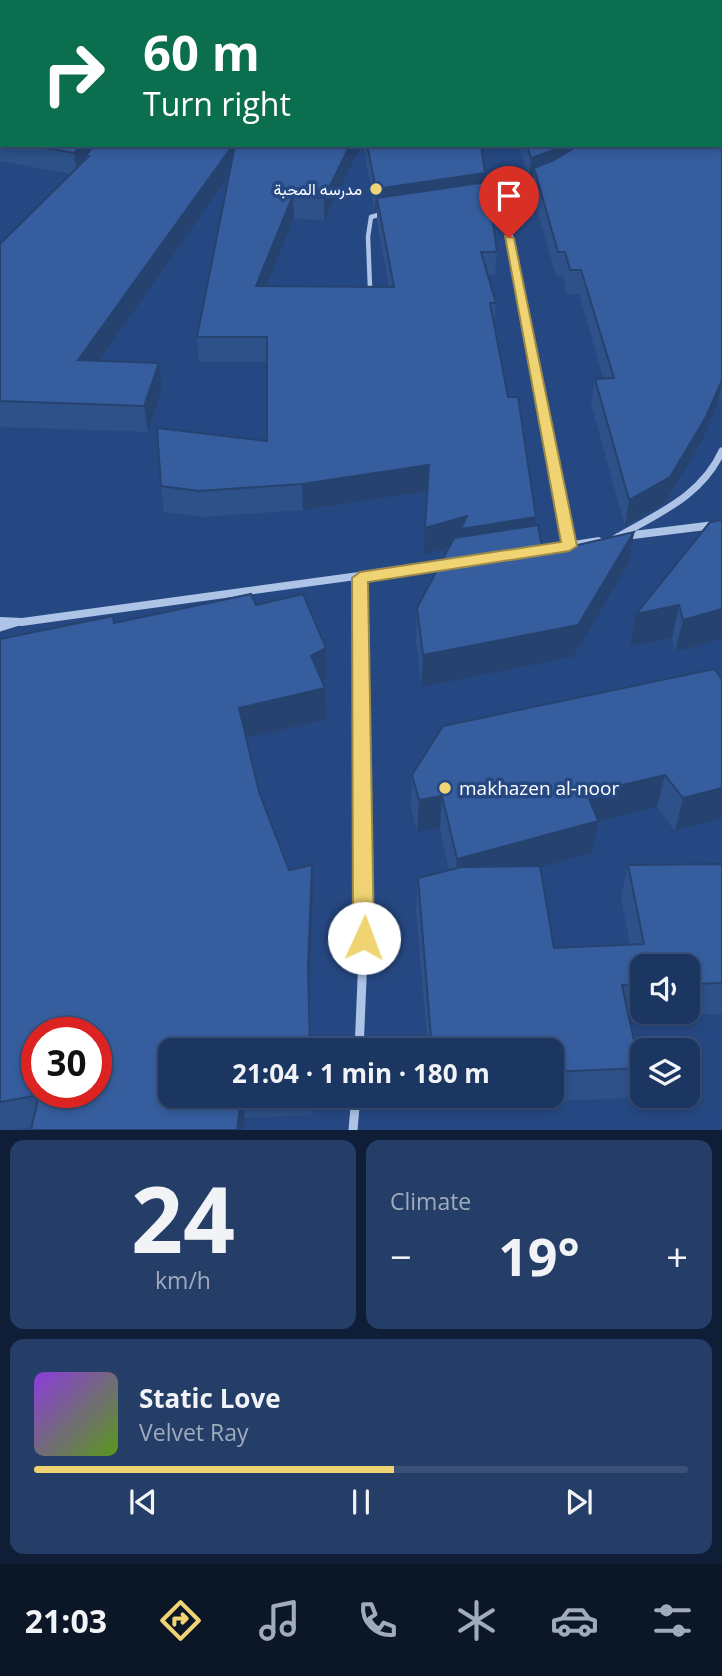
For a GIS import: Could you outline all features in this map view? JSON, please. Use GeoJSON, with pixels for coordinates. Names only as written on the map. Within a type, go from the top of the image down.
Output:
{"type":"FeatureCollection","features":[{"type":"Feature","properties":{"kind":"street"},"geometry":{"type":"LineString","coordinates":[[551,176],[520,193],[503,197],[569,546]]}},
{"type":"Feature","properties":{"kind":"street"},"geometry":{"type":"LineString","coordinates":[[618,537],[699,487],[719,461],[722,451]]}},
{"type":"Feature","properties":{"kind":"street"},"geometry":{"type":"LineString","coordinates":[[517,554],[618,537],[722,524]]}},
{"type":"Feature","properties":{"kind":"street"},"geometry":{"type":"LineString","coordinates":[[0,628],[23,622],[465,562]]}},
{"type":"Feature","properties":{"kind":"street"},"geometry":{"type":"LineString","coordinates":[[360,578],[365,910],[360,1038]]}},
{"type":"Feature","properties":{"kind":"street"},"geometry":{"type":"LineString","coordinates":[[0,621],[23,622]]}},
{"type":"Feature","properties":{"kind":"street"},"geometry":{"type":"LineString","coordinates":[[353,1130],[355,1108]]}},
{"type":"Feature","properties":{"kind":"lane"},"geometry":{"type":"LineString","coordinates":[[476,201],[503,197]]}},
{"type":"Feature","properties":{"kind":"lane"},"geometry":{"type":"LineString","coordinates":[[369,288],[368,237],[371,217],[383,214]]}},
{"type":"Feature","properties":{"kind":"building"},"geometry":{"type":"Polygon","coordinates":[[[40,147],[80,147],[74,153],[40,147]]]}},
{"type":"Feature","properties":{"kind":"building"},"geometry":{"type":"Polygon","coordinates":[[[93,147],[232,147],[78,360],[159,363],[144,406],[0,401],[0,244],[89,156],[86,155],[93,147]]]}},
{"type":"Feature","properties":{"kind":"building"},"geometry":{"type":"Polygon","coordinates":[[[235,147],[349,147],[324,198],[293,195],[256,286],[394,287],[377,198],[487,182],[497,252],[481,252],[496,303],[490,303],[508,397],[518,397],[536,517],[461,529],[467,516],[425,528],[429,465],[302,484],[199,491],[161,486],[157,428],[267,441],[267,337],[197,337],[235,147]]]}},
{"type":"Feature","properties":{"kind":"building"},"geometry":{"type":"Polygon","coordinates":[[[367,147],[481,147],[485,173],[376,189],[367,147]]]}},
{"type":"Feature","properties":{"kind":"building"},"geometry":{"type":"Polygon","coordinates":[[[528,147],[557,147],[551,151],[531,158],[528,147]]]}},
{"type":"Feature","properties":{"kind":"building"},"geometry":{"type":"Polygon","coordinates":[[[576,147],[722,147],[722,380],[706,417],[670,477],[629,500],[595,379],[614,378],[581,270],[570,270],[565,252],[558,252],[534,168],[576,147]]]}},
{"type":"Feature","properties":{"kind":"building"},"geometry":{"type":"Polygon","coordinates":[[[722,520],[722,609],[683,620],[679,605],[636,614],[710,522],[722,520]]]}},
{"type":"Feature","properties":{"kind":"building"},"geometry":{"type":"Polygon","coordinates":[[[538,525],[543,553],[634,532],[578,625],[423,655],[417,608],[454,538],[538,525]]]}},
{"type":"Feature","properties":{"kind":"building"},"geometry":{"type":"Polygon","coordinates":[[[251,594],[256,605],[303,594],[326,648],[311,656],[325,688],[239,708],[259,792],[289,870],[312,865],[308,966],[310,1038],[158,1038],[158,1108],[240,1108],[237,1130],[31,1130],[36,1108],[112,1108],[112,1017],[21,1017],[21,1098],[0,1102],[0,639],[113,616],[114,623],[251,594]]]}},
{"type":"Feature","properties":{"kind":"building"},"geometry":{"type":"Polygon","coordinates":[[[714,669],[722,679],[722,788],[683,798],[665,775],[587,793],[598,821],[457,859],[442,796],[419,800],[412,775],[443,726],[714,669]]]}},
{"type":"Feature","properties":{"kind":"building"},"geometry":{"type":"Polygon","coordinates":[[[722,864],[722,983],[700,984],[700,954],[630,954],[630,985],[622,985],[633,1038],[630,1038],[630,1068],[564,1071],[564,1038],[431,1038],[418,878],[461,867],[540,866],[554,948],[644,944],[628,865],[722,864]]]}},
{"type":"Feature","properties":{"kind":"place","name":"مدرسه المحبة"},"geometry":{"type":"Point","coordinates":[376,189]}},
{"type":"Feature","properties":{"kind":"place","name":"makhazen al-noor"},"geometry":{"type":"Point","coordinates":[445,788]}},
{"type":"Feature","properties":{"kind":"route"},"geometry":{"type":"LineString","coordinates":[[364,938],[360,578],[569,546],[509,238]]}}]}
